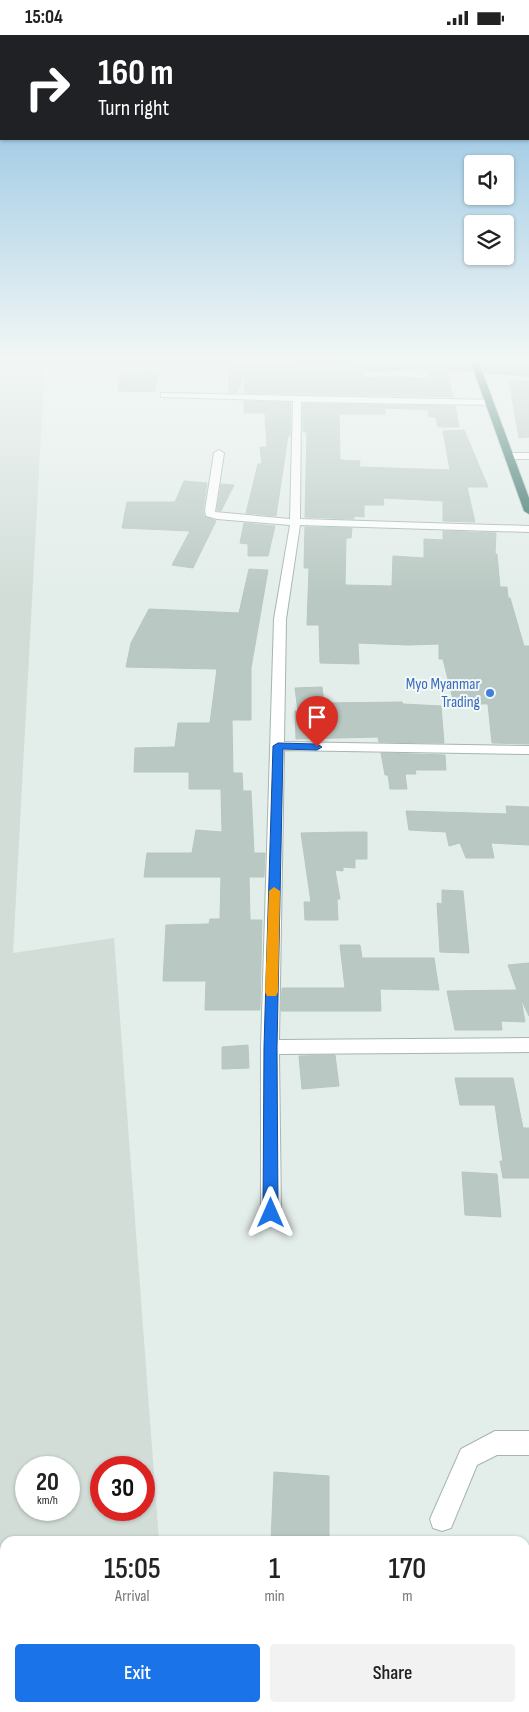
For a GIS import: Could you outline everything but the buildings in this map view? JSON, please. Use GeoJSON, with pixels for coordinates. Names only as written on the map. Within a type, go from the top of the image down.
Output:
{"type":"FeatureCollection","features":[{"type":"Feature","properties":{"kind":"highway"},"geometry":{"type":"LineString","coordinates":[[502,438],[529,511]]}},
{"type":"Feature","properties":{"kind":"street"},"geometry":{"type":"LineString","coordinates":[[271,1213],[270,1047],[280,619],[295,522],[297,438]]}},
{"type":"Feature","properties":{"kind":"street"},"geometry":{"type":"LineString","coordinates":[[219,453],[210,514],[295,522],[529,529]]}},
{"type":"Feature","properties":{"kind":"street"},"geometry":{"type":"LineString","coordinates":[[509,456],[529,456]]}},
{"type":"Feature","properties":{"kind":"street"},"geometry":{"type":"LineString","coordinates":[[278,746],[529,750]]}},
{"type":"Feature","properties":{"kind":"street"},"geometry":{"type":"LineString","coordinates":[[270,1047],[529,1045]]}},
{"type":"Feature","properties":{"kind":"street"},"geometry":{"type":"LineString","coordinates":[[442,1519],[469,1457],[495,1443],[529,1443]]}},
{"type":"Feature","properties":{"kind":"shaded area"},"geometry":{"type":"Polygon","coordinates":[[[0,438],[41,438],[13,953],[114,938],[153,1456],[90,1456],[90,1521],[155,1521],[155,1487],[159,1536],[0,1536],[0,438]]]}},
{"type":"Feature","properties":{"kind":"slow traffic"},"geometry":{"type":"LineString","coordinates":[[272,992],[274,891]]}},
{"type":"Feature","properties":{"kind":"place","name":"Myo Myanmar Trading"},"geometry":{"type":"Point","coordinates":[490,693]}},
{"type":"Feature","properties":{"kind":"route"},"geometry":{"type":"LineString","coordinates":[[271,1213],[270,1047],[278,746],[317,747]]}}]}
